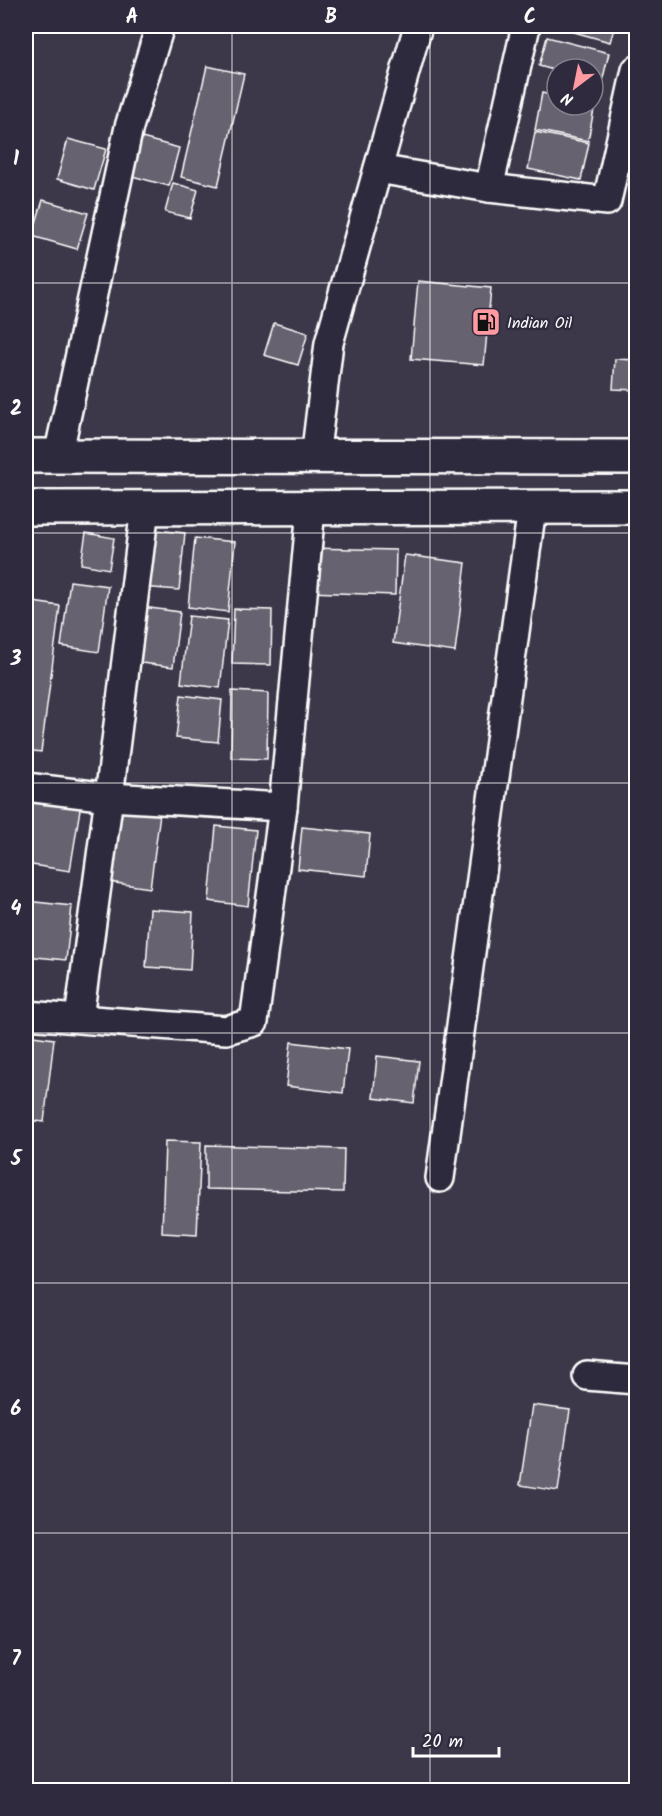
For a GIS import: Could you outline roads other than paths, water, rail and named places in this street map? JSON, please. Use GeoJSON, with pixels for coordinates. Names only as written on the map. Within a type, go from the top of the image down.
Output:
{"type":"FeatureCollection","features":[{"type":"Feature","properties":{"kind":"highway"},"geometry":{"type":"LineString","coordinates":[[26,456],[636,458]]}},
{"type":"Feature","properties":{"kind":"highway"},"geometry":{"type":"LineString","coordinates":[[26,508],[636,507]]}},
{"type":"Feature","properties":{"kind":"street"},"geometry":{"type":"LineString","coordinates":[[58,456],[129,127],[160,26]]}},
{"type":"Feature","properties":{"kind":"street"},"geometry":{"type":"LineString","coordinates":[[315,458],[329,343],[418,26]]}},
{"type":"Feature","properties":{"kind":"street"},"geometry":{"type":"LineString","coordinates":[[489,188],[526,26]]}},
{"type":"Feature","properties":{"kind":"street"},"geometry":{"type":"LineString","coordinates":[[378,169],[489,188],[607,201],[636,70]]}},
{"type":"Feature","properties":{"kind":"street"},"geometry":{"type":"LineString","coordinates":[[79,1018],[145,508]]}},
{"type":"Feature","properties":{"kind":"street"},"geometry":{"type":"LineString","coordinates":[[440,1178],[532,508]]}},
{"type":"Feature","properties":{"kind":"street"},"geometry":{"type":"LineString","coordinates":[[26,1015],[226,1030],[254,1022],[283,807],[311,509]]}},
{"type":"Feature","properties":{"kind":"street"},"geometry":{"type":"LineString","coordinates":[[26,787],[109,796],[283,807]]}},
{"type":"Feature","properties":{"kind":"street"},"geometry":{"type":"LineString","coordinates":[[587,1376],[636,1380]]}},
{"type":"Feature","properties":{"kind":"place","name":"Indian Oil"},"geometry":{"type":"Point","coordinates":[486,322]}}]}
